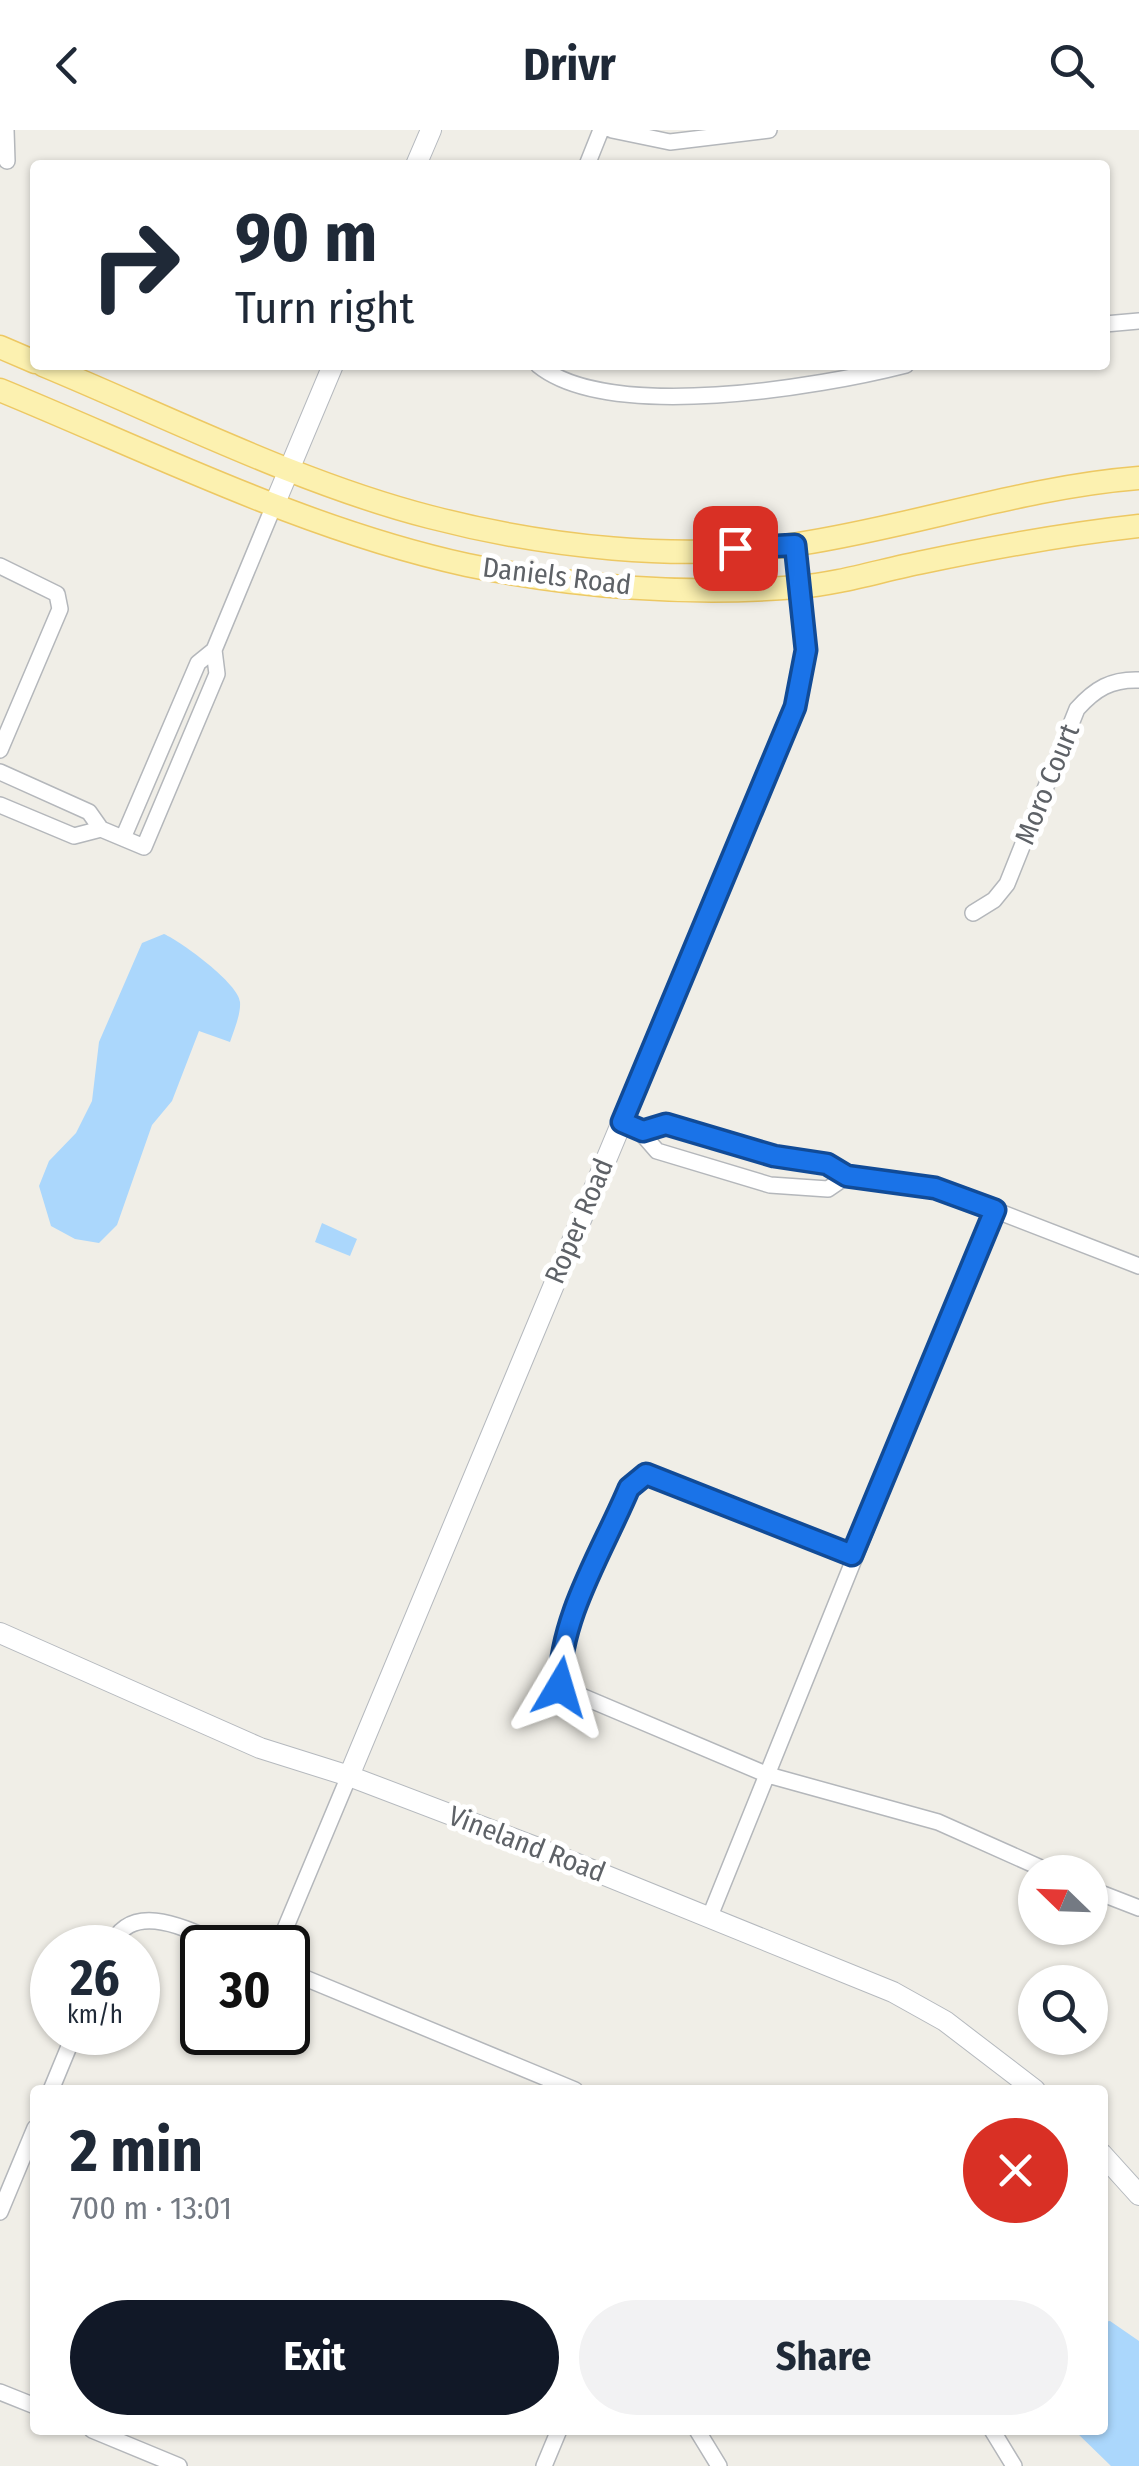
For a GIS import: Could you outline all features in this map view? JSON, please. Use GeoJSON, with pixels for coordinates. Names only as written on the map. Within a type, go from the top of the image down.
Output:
{"type":"FeatureCollection","features":[{"type":"Feature","properties":{"kind":"main road"},"geometry":{"type":"LineString","coordinates":[[0,347],[30,360]]}},
{"type":"Feature","properties":{"kind":"main road","name":"Daniels Road"},"geometry":{"type":"LineString","coordinates":[[55,370],[290,468],[429,517],[553,540],[674,551],[795,545],[1139,478]]}},
{"type":"Feature","properties":{"kind":"main road","name":"Daniels Road"},"geometry":{"type":"LineString","coordinates":[[0,390],[275,503],[466,564],[582,582],[706,592],[802,587],[1038,538],[1139,526]]}},
{"type":"Feature","properties":{"kind":"street"},"geometry":{"type":"LineString","coordinates":[[6,130],[6,160]]}},
{"type":"Feature","properties":{"kind":"street"},"geometry":{"type":"LineString","coordinates":[[418,160],[430,130]]}},
{"type":"Feature","properties":{"kind":"street"},"geometry":{"type":"LineString","coordinates":[[589,160],[601,130]]}},
{"type":"Feature","properties":{"kind":"street"},"geometry":{"type":"LineString","coordinates":[[612,130],[670,142],[769,130]]}},
{"type":"Feature","properties":{"kind":"street"},"geometry":{"type":"LineString","coordinates":[[1110,324],[1139,321]]}},
{"type":"Feature","properties":{"kind":"street"},"geometry":{"type":"LineString","coordinates":[[122,838],[198,663],[214,650],[331,370]]}},
{"type":"Feature","properties":{"kind":"street"},"geometry":{"type":"LineString","coordinates":[[544,370],[558,381],[629,395],[762,392],[879,370]]}},
{"type":"Feature","properties":{"kind":"street","name":"Roper Road"},"geometry":{"type":"LineString","coordinates":[[349,1776],[795,707],[806,650],[795,545]]}},
{"type":"Feature","properties":{"kind":"street"},"geometry":{"type":"LineString","coordinates":[[0,566],[57,594],[60,609],[0,750]]}},
{"type":"Feature","properties":{"kind":"street"},"geometry":{"type":"LineString","coordinates":[[0,772],[89,812],[101,829],[144,847],[217,674],[214,650]]}},
{"type":"Feature","properties":{"kind":"street","name":"Moro Court"},"geometry":{"type":"LineString","coordinates":[[973,913],[994,900],[1008,884],[1077,709],[1094,691],[1119,680],[1139,680]]}},
{"type":"Feature","properties":{"kind":"street"},"geometry":{"type":"LineString","coordinates":[[0,805],[74,836],[101,829]]}},
{"type":"Feature","properties":{"kind":"street"},"geometry":{"type":"LineString","coordinates":[[622,1122],[643,1131],[657,1151],[770,1186],[828,1190],[847,1176]]}},
{"type":"Feature","properties":{"kind":"street"},"geometry":{"type":"LineString","coordinates":[[643,1131],[666,1124],[774,1156],[827,1164],[847,1176],[935,1188],[1139,1266]]}},
{"type":"Feature","properties":{"kind":"street"},"geometry":{"type":"LineString","coordinates":[[770,1186],[774,1156]]}},
{"type":"Feature","properties":{"kind":"street"},"geometry":{"type":"LineString","coordinates":[[710,1916],[852,1555],[995,1210]]}},
{"type":"Feature","properties":{"kind":"street"},"geometry":{"type":"LineString","coordinates":[[852,1555],[646,1474],[629,1488],[568,1632],[559,1658],[560,1687],[768,1775],[938,1822],[1018,1858]]}},
{"type":"Feature","properties":{"kind":"street","name":"Vineland Road"},"geometry":{"type":"LineString","coordinates":[[0,1633],[260,1748],[349,1776],[710,1916],[893,1992],[945,2021],[1028,2085]]}},
{"type":"Feature","properties":{"kind":"street"},"geometry":{"type":"LineString","coordinates":[[287,1925],[349,1776]]}},
{"type":"Feature","properties":{"kind":"street"},"geometry":{"type":"LineString","coordinates":[[1108,1896],[1139,1908]]}},
{"type":"Feature","properties":{"kind":"street"},"geometry":{"type":"LineString","coordinates":[[130,1925],[151,1918],[180,1929]]}},
{"type":"Feature","properties":{"kind":"street"},"geometry":{"type":"LineString","coordinates":[[310,1981],[563,2085]]}},
{"type":"Feature","properties":{"kind":"street"},"geometry":{"type":"LineString","coordinates":[[53,2085],[65,2055]]}},
{"type":"Feature","properties":{"kind":"street"},"geometry":{"type":"LineString","coordinates":[[0,2212],[30,2143]]}},
{"type":"Feature","properties":{"kind":"street"},"geometry":{"type":"LineString","coordinates":[[1108,2161],[1139,2195]]}},
{"type":"Feature","properties":{"kind":"street"},"geometry":{"type":"LineString","coordinates":[[0,2392],[30,2404]]}},
{"type":"Feature","properties":{"kind":"street"},"geometry":{"type":"LineString","coordinates":[[104,2435],[179,2466]]}},
{"type":"Feature","properties":{"kind":"street"},"geometry":{"type":"LineString","coordinates":[[544,2466],[557,2435]]}},
{"type":"Feature","properties":{"kind":"street"},"geometry":{"type":"LineString","coordinates":[[701,2435],[720,2466]]}},
{"type":"Feature","properties":{"kind":"street"},"geometry":{"type":"LineString","coordinates":[[995,2435],[1014,2466]]}},
{"type":"Feature","properties":{"kind":"water"},"geometry":{"type":"Polygon","coordinates":[[[164,934],[196,954],[230,985],[240,1002],[237,1022],[230,1042],[199,1031],[172,1101],[152,1125],[117,1225],[99,1243],[75,1239],[51,1226],[39,1186],[49,1161],[76,1133],[92,1101],[99,1042],[142,943],[164,934]]]}},
{"type":"Feature","properties":{"kind":"water"},"geometry":{"type":"Polygon","coordinates":[[[322,1223],[357,1239],[350,1256],[315,1242],[322,1223]]]}},
{"type":"Feature","properties":{"kind":"water"},"geometry":{"type":"Polygon","coordinates":[[[1108,2321],[1139,2341],[1139,2466],[1111,2466],[1079,2435],[1108,2435],[1108,2321]]]}},
{"type":"Feature","properties":{"kind":"route"},"geometry":{"type":"LineString","coordinates":[[560,1687],[559,1658],[568,1632],[629,1488],[646,1474],[852,1555],[995,1210],[935,1188],[847,1176],[827,1164],[774,1156],[666,1124],[643,1131],[622,1122],[795,707],[806,650],[795,545],[735,548]]}}]}
